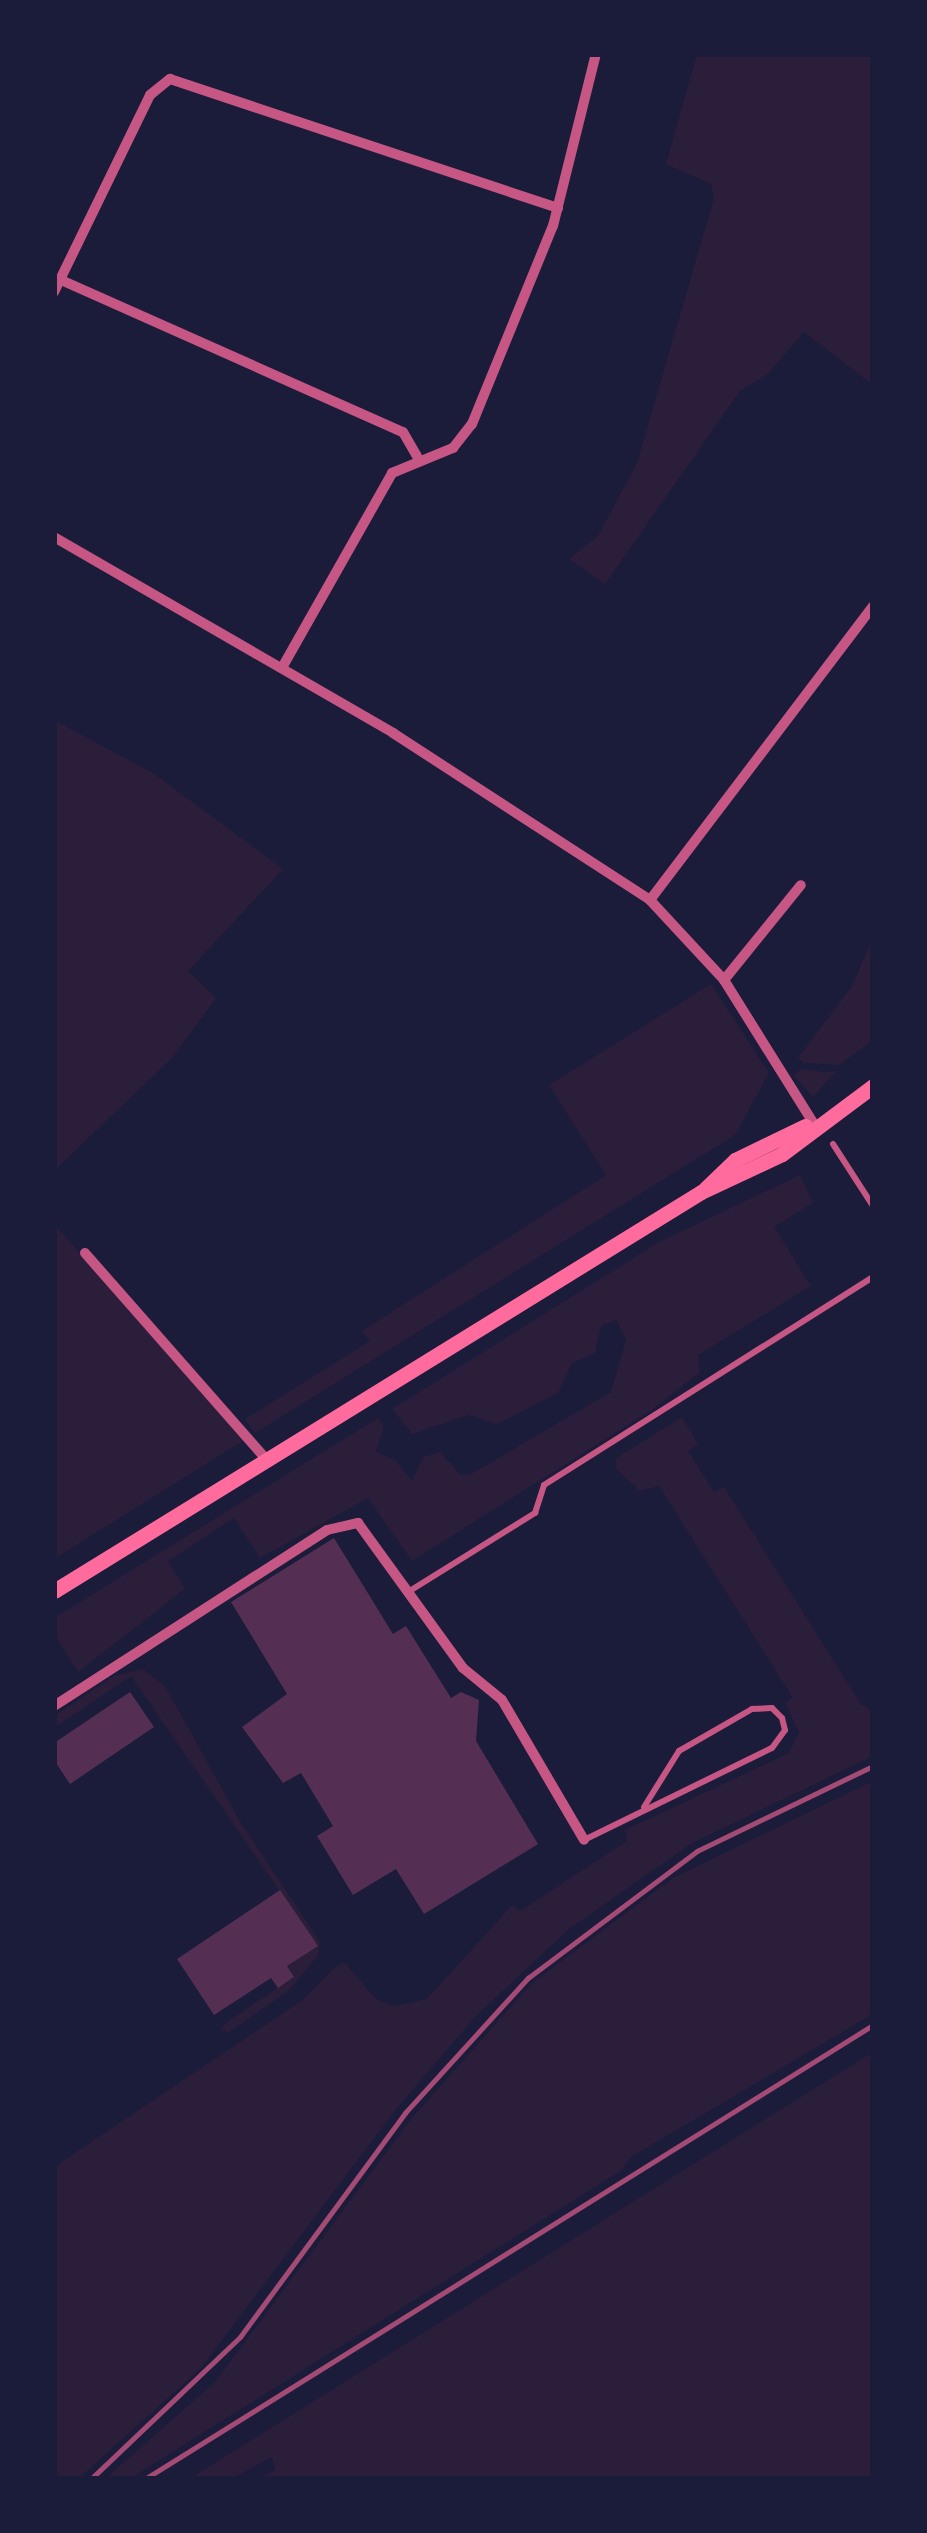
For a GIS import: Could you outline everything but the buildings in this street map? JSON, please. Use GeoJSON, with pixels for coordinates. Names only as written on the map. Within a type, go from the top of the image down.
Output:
{"type":"FeatureCollection","features":[{"type":"Feature","properties":{"kind":"main road"},"geometry":{"type":"LineString","coordinates":[[54,1591],[701,1192],[782,1154],[814,1124],[873,1086]]}},
{"type":"Feature","properties":{"kind":"street"},"geometry":{"type":"LineString","coordinates":[[283,666],[392,473],[417,456],[453,448],[472,424],[558,208],[596,54]]}},
{"type":"Feature","properties":{"kind":"street"},"geometry":{"type":"LineString","coordinates":[[417,456],[404,432],[57,286],[159,82],[170,79],[558,208]]}},
{"type":"Feature","properties":{"kind":"street"},"geometry":{"type":"LineString","coordinates":[[54,538],[283,666],[650,900],[724,980],[814,1124]]}},
{"type":"Feature","properties":{"kind":"street"},"geometry":{"type":"LineString","coordinates":[[650,900],[873,606]]}},
{"type":"Feature","properties":{"kind":"street"},"geometry":{"type":"LineString","coordinates":[[724,980],[801,885]]}},
{"type":"Feature","properties":{"kind":"street"},"geometry":{"type":"LineString","coordinates":[[85,1253],[266,1459]]}},
{"type":"Feature","properties":{"kind":"street"},"geometry":{"type":"LineString","coordinates":[[54,1706],[339,1524],[365,1527],[463,1668],[502,1700],[584,1840]]}},
{"type":"Feature","properties":{"kind":"lane"},"geometry":{"type":"LineString","coordinates":[[833,1144],[873,1206]]}},
{"type":"Feature","properties":{"kind":"lane"},"geometry":{"type":"LineString","coordinates":[[408,1592],[535,1513],[544,1485],[873,1277]]}},
{"type":"Feature","properties":{"kind":"lane"},"geometry":{"type":"LineString","coordinates":[[584,1840],[772,1748],[785,1730],[782,1718],[772,1708],[752,1708],[679,1750],[644,1807]]}},
{"type":"Feature","properties":{"kind":"shaded area"},"geometry":{"type":"Polygon","coordinates":[[[697,54],[873,54],[873,385],[804,332],[768,374],[740,391],[605,584],[569,559],[598,536],[637,463],[714,198],[711,184],[666,164],[697,54]]]}},
{"type":"Feature","properties":{"kind":"shaded area"},"geometry":{"type":"Polygon","coordinates":[[[54,720],[153,773],[283,869],[188,971],[216,998],[172,1058],[54,1171],[54,720]]]}},
{"type":"Feature","properties":{"kind":"shaded area"},"geometry":{"type":"Polygon","coordinates":[[[873,937],[873,1040],[839,1065],[804,1063],[798,1058],[852,986],[873,937]]]}},
{"type":"Feature","properties":{"kind":"shaded area"},"geometry":{"type":"Polygon","coordinates":[[[711,984],[769,1073],[735,1135],[255,1433],[245,1419],[370,1341],[362,1331],[606,1175],[549,1085],[711,984]]]}},
{"type":"Feature","properties":{"kind":"shaded area"},"geometry":{"type":"Polygon","coordinates":[[[801,1068],[836,1071],[813,1097],[794,1076],[801,1068]]]}},
{"type":"Feature","properties":{"kind":"shaded area"},"geometry":{"type":"Polygon","coordinates":[[[800,1175],[813,1203],[774,1227],[811,1286],[698,1355],[700,1372],[650,1411],[412,1561],[368,1498],[260,1558],[234,1518],[168,1561],[185,1589],[78,1672],[54,1634],[54,1618],[378,1418],[384,1426],[376,1452],[395,1460],[412,1481],[423,1457],[440,1452],[461,1475],[471,1474],[611,1392],[626,1340],[616,1320],[601,1326],[595,1353],[572,1363],[558,1393],[497,1424],[469,1415],[412,1434],[392,1409],[659,1242],[800,1175]]]}},
{"type":"Feature","properties":{"kind":"shaded area"},"geometry":{"type":"Polygon","coordinates":[[[54,1224],[246,1439],[54,1559],[54,1224]]]}},
{"type":"Feature","properties":{"kind":"shaded area"},"geometry":{"type":"Polygon","coordinates":[[[682,1417],[698,1444],[688,1451],[714,1492],[724,1487],[861,1704],[873,1711],[873,1756],[692,1843],[569,1929],[475,2017],[397,2108],[200,2369],[78,2479],[54,2479],[54,2167],[304,1999],[337,1965],[345,1963],[376,1999],[394,2006],[427,1999],[512,1905],[520,1911],[627,1841],[625,1830],[789,1753],[799,1732],[785,1703],[793,1698],[659,1486],[640,1491],[616,1469],[616,1458],[682,1417]]]}},
{"type":"Feature","properties":{"kind":"shaded area"},"geometry":{"type":"Polygon","coordinates":[[[143,1669],[165,1686],[241,1823],[320,1942],[318,1956],[287,1992],[229,2032],[221,2031],[224,2024],[294,1977],[287,1966],[317,1945],[131,1676],[54,1728],[54,1716],[114,1676],[143,1669]]]}},
{"type":"Feature","properties":{"kind":"shaded area"},"geometry":{"type":"Polygon","coordinates":[[[873,1781],[873,2014],[631,2157],[622,2170],[129,2479],[105,2479],[215,2382],[411,2119],[532,1983],[673,1878],[873,1781]]]}},
{"type":"Feature","properties":{"kind":"shaded area"},"geometry":{"type":"Polygon","coordinates":[[[873,2052],[873,2479],[258,2479],[275,2470],[272,2457],[231,2479],[189,2479],[873,2052]]]}},
{"type":"Feature","properties":{"kind":"railway"},"geometry":{"type":"LineString","coordinates":[[91,2479],[240,2337],[405,2113],[528,1978],[697,1851],[873,1766]]}},
{"type":"Feature","properties":{"kind":"railway"},"geometry":{"type":"LineString","coordinates":[[145,2479],[873,2025]]}}]}
